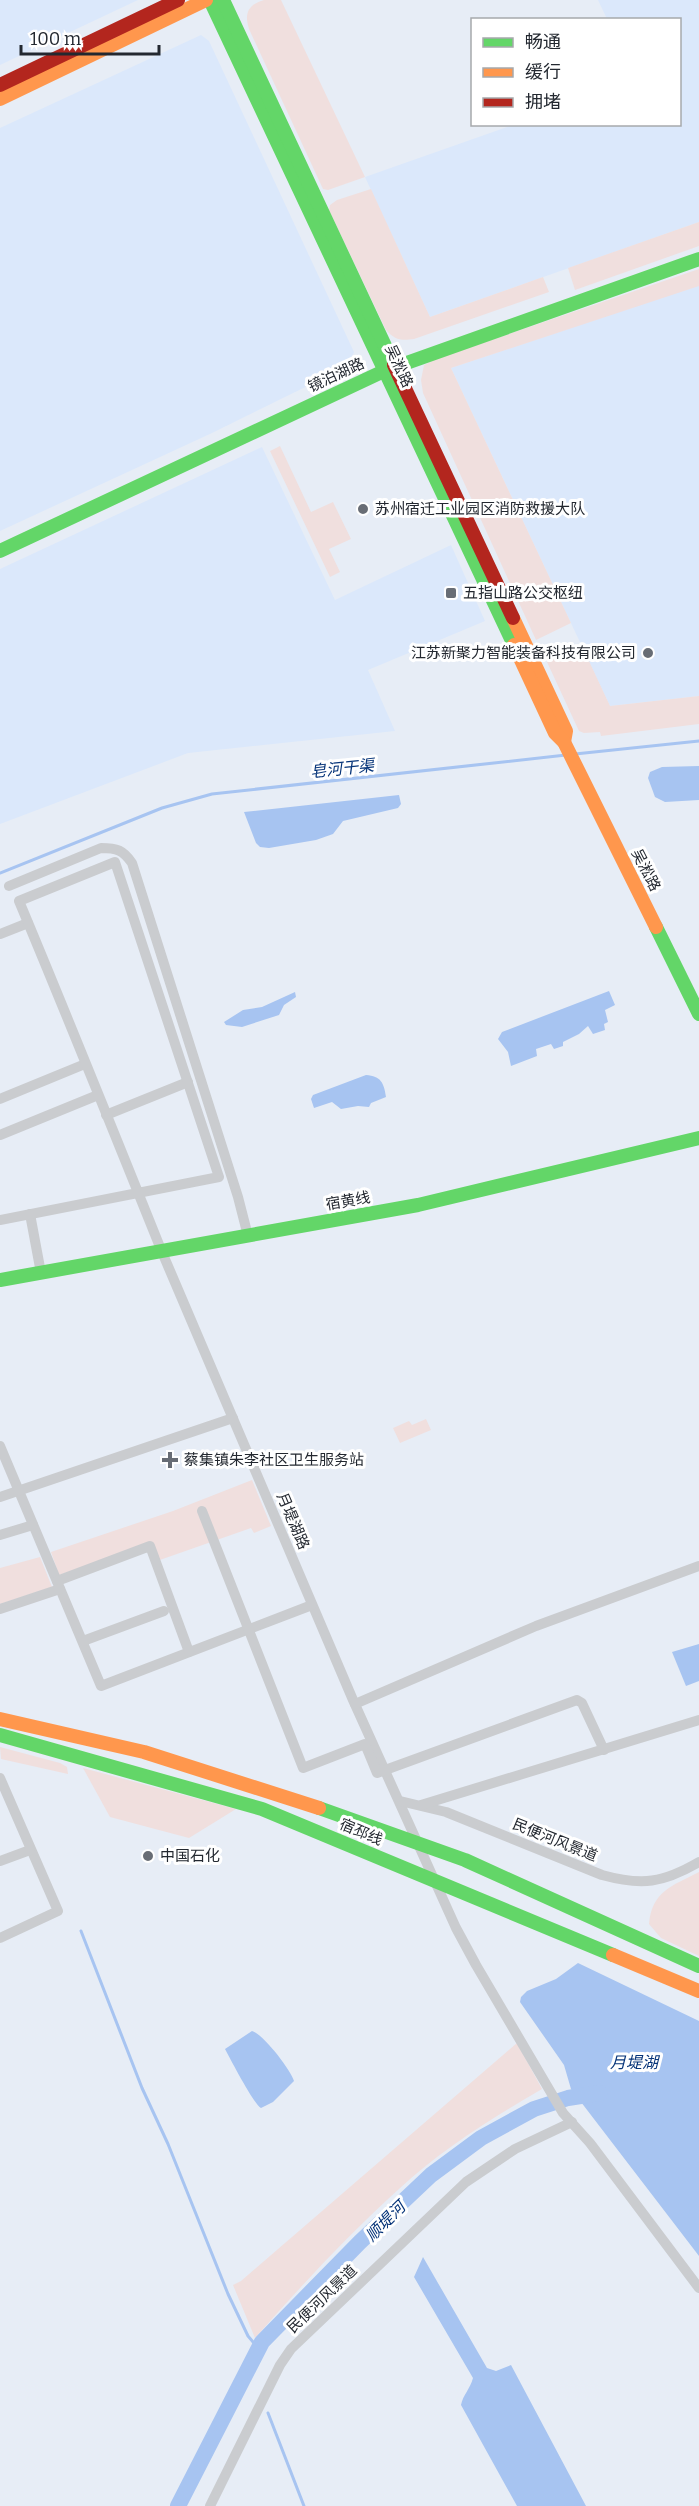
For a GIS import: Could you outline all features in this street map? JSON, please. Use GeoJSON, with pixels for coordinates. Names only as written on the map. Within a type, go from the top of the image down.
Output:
{"type":"FeatureCollection","features":[{"type":"Feature","properties":{"kind":"main road"},"geometry":{"type":"LineString","coordinates":[[0,85],[178,0]]}},
{"type":"Feature","properties":{"kind":"main road"},"geometry":{"type":"LineString","coordinates":[[0,99],[208,0]]}},
{"type":"Feature","properties":{"kind":"main road","name":"吴淞路"},"geometry":{"type":"LineString","coordinates":[[208,0],[390,369]]}},
{"type":"Feature","properties":{"kind":"main road","name":"吴淞路"},"geometry":{"type":"LineString","coordinates":[[223,0],[555,734],[564,742],[699,1014]]}},
{"type":"Feature","properties":{"kind":"main road","name":"镜泊湖路"},"geometry":{"type":"LineString","coordinates":[[0,551],[390,369],[699,259]]}},
{"type":"Feature","properties":{"kind":"main road","name":"宿黄线"},"geometry":{"type":"LineString","coordinates":[[0,1280],[418,1205],[699,1138]]}},
{"type":"Feature","properties":{"kind":"main road","name":"宿邳线"},"geometry":{"type":"LineString","coordinates":[[0,1719],[144,1752],[328,1810],[465,1860],[699,1966]]}},
{"type":"Feature","properties":{"kind":"main road","name":"宿邳线"},"geometry":{"type":"LineString","coordinates":[[0,1735],[262,1809],[699,1991]]}},
{"type":"Feature","properties":{"kind":"street"},"geometry":{"type":"LineString","coordinates":[[9,886],[101,848],[115,848],[123,851],[132,863],[238,1197],[248,1236]]}},
{"type":"Feature","properties":{"kind":"street","name":"月堤湖路"},"geometry":{"type":"LineString","coordinates":[[186,1078],[115,861],[19,901],[232,1418],[355,1704],[434,1880],[476,1965],[563,2113],[699,2288]]}},
{"type":"Feature","properties":{"kind":"street"},"geometry":{"type":"LineString","coordinates":[[0,934],[28,922]]}},
{"type":"Feature","properties":{"kind":"street"},"geometry":{"type":"LineString","coordinates":[[0,1099],[85,1064]]}},
{"type":"Feature","properties":{"kind":"street"},"geometry":{"type":"LineString","coordinates":[[106,1115],[186,1078],[198,1069]]}},
{"type":"Feature","properties":{"kind":"street"},"geometry":{"type":"LineString","coordinates":[[0,1220],[219,1177],[186,1078]]}},
{"type":"Feature","properties":{"kind":"street"},"geometry":{"type":"LineString","coordinates":[[0,1135],[98,1095]]}},
{"type":"Feature","properties":{"kind":"street"},"geometry":{"type":"LineString","coordinates":[[30,1214],[40,1273]]}},
{"type":"Feature","properties":{"kind":"street"},"geometry":{"type":"LineString","coordinates":[[0,1497],[232,1418]]}},
{"type":"Feature","properties":{"kind":"street"},"geometry":{"type":"LineString","coordinates":[[1,1452],[101,1686],[312,1605]]}},
{"type":"Feature","properties":{"kind":"street"},"geometry":{"type":"LineString","coordinates":[[202,1511],[303,1768],[366,1744],[377,1773],[577,1700],[582,1703],[604,1750]]}},
{"type":"Feature","properties":{"kind":"street"},"geometry":{"type":"LineString","coordinates":[[0,1535],[33,1525]]}},
{"type":"Feature","properties":{"kind":"street"},"geometry":{"type":"LineString","coordinates":[[0,1609],[150,1546],[189,1653]]}},
{"type":"Feature","properties":{"kind":"street"},"geometry":{"type":"LineString","coordinates":[[355,1704],[536,1626],[699,1566]]}},
{"type":"Feature","properties":{"kind":"street"},"geometry":{"type":"LineString","coordinates":[[82,1641],[164,1611]]}},
{"type":"Feature","properties":{"kind":"street"},"geometry":{"type":"LineString","coordinates":[[418,1806],[699,1720]]}},
{"type":"Feature","properties":{"kind":"street"},"geometry":{"type":"LineString","coordinates":[[0,1778],[58,1911],[0,1938]]}},
{"type":"Feature","properties":{"kind":"street","name":"民便河风景道"},"geometry":{"type":"LineString","coordinates":[[400,1801],[446,1812],[602,1875],[624,1881],[642,1883],[667,1878],[699,1862]]}},
{"type":"Feature","properties":{"kind":"street"},"geometry":{"type":"LineString","coordinates":[[0,1861],[30,1850]]}},
{"type":"Feature","properties":{"kind":"street","name":"民便河风景道"},"geometry":{"type":"LineString","coordinates":[[210,2506],[280,2365],[291,2349],[466,2182],[515,2149],[572,2122]]}},
{"type":"Feature","properties":{"kind":"shaded area"},"geometry":{"type":"Polygon","coordinates":[[[0,0],[138,0],[0,65],[0,0]]]}},
{"type":"Feature","properties":{"kind":"shaded area"},"geometry":{"type":"Polygon","coordinates":[[[264,0],[281,0],[365,177],[328,190],[323,189],[249,29],[247,14],[249,10],[254,4],[264,0]]]}},
{"type":"Feature","properties":{"kind":"shaded area"},"geometry":{"type":"Polygon","coordinates":[[[598,0],[699,0],[699,222],[430,317],[365,177],[510,126],[681,126],[681,18],[607,18],[598,0]]]}},
{"type":"Feature","properties":{"kind":"shaded area"},"geometry":{"type":"Polygon","coordinates":[[[201,35],[209,41],[354,352],[348,366],[212,433],[0,531],[0,128],[201,35]]]}},
{"type":"Feature","properties":{"kind":"shaded area"},"geometry":{"type":"Polygon","coordinates":[[[371,189],[430,317],[543,277],[549,292],[414,339],[395,338],[386,330],[329,210],[330,205],[337,200],[371,189]]]}},
{"type":"Feature","properties":{"kind":"shaded area"},"geometry":{"type":"Polygon","coordinates":[[[699,222],[699,246],[575,290],[568,268],[699,222]]]}},
{"type":"Feature","properties":{"kind":"shaded area"},"geometry":{"type":"Polygon","coordinates":[[[699,269],[699,286],[451,368],[571,623],[536,640],[423,393],[421,380],[424,365],[699,269]]]}},
{"type":"Feature","properties":{"kind":"shaded area"},"geometry":{"type":"Polygon","coordinates":[[[699,285],[699,696],[610,706],[451,368],[699,285]]]}},
{"type":"Feature","properties":{"kind":"shaded area"},"geometry":{"type":"Polygon","coordinates":[[[280,446],[311,512],[333,502],[351,539],[329,549],[340,572],[330,577],[270,451],[280,446]]]}},
{"type":"Feature","properties":{"kind":"shaded area"},"geometry":{"type":"Polygon","coordinates":[[[262,447],[335,600],[451,545],[485,621],[368,670],[395,731],[188,753],[0,824],[0,569],[262,447]]]}},
{"type":"Feature","properties":{"kind":"shaded area"},"geometry":{"type":"Polygon","coordinates":[[[582,646],[610,706],[699,696],[699,724],[601,736],[600,732],[579,731],[547,662],[582,646]]]}},
{"type":"Feature","properties":{"kind":"shaded area"},"geometry":{"type":"Polygon","coordinates":[[[426,1419],[431,1430],[400,1443],[393,1428],[409,1421],[412,1425],[426,1419]]]}},
{"type":"Feature","properties":{"kind":"shaded area"},"geometry":{"type":"Polygon","coordinates":[[[252,1480],[271,1526],[254,1533],[251,1528],[157,1561],[151,1543],[59,1575],[51,1552],[173,1511],[252,1480]]]}},
{"type":"Feature","properties":{"kind":"shaded area"},"geometry":{"type":"Polygon","coordinates":[[[40,1557],[52,1587],[0,1604],[0,1568],[40,1557]]]}},
{"type":"Feature","properties":{"kind":"shaded area"},"geometry":{"type":"Polygon","coordinates":[[[0,1747],[60,1763],[67,1767],[68,1774],[1,1759],[0,1747]]]}},
{"type":"Feature","properties":{"kind":"shaded area"},"geometry":{"type":"Polygon","coordinates":[[[83,1768],[236,1809],[189,1838],[110,1817],[83,1768]]]}},
{"type":"Feature","properties":{"kind":"shaded area"},"geometry":{"type":"Polygon","coordinates":[[[699,1872],[699,1956],[661,1938],[649,1924],[654,1904],[659,1897],[672,1886],[699,1872]]]}},
{"type":"Feature","properties":{"kind":"shaded area"},"geometry":{"type":"Polygon","coordinates":[[[517,2043],[542,2089],[468,2135],[415,2174],[343,2243],[255,2338],[233,2285],[241,2281],[517,2043]]]}},
{"type":"Feature","properties":{"kind":"water"},"geometry":{"type":"Polygon","coordinates":[[[699,766],[699,800],[665,802],[655,797],[648,778],[650,772],[662,767],[699,766]]]}},
{"type":"Feature","properties":{"kind":"water"},"geometry":{"type":"Polygon","coordinates":[[[399,795],[401,804],[398,808],[343,821],[333,834],[316,840],[269,848],[260,847],[256,843],[244,812],[399,795]]]}},
{"type":"Feature","properties":{"kind":"water"},"geometry":{"type":"Polygon","coordinates":[[[609,991],[615,1005],[605,1010],[608,1022],[604,1024],[605,1030],[593,1034],[588,1026],[579,1034],[563,1042],[563,1046],[554,1049],[551,1044],[536,1049],[537,1056],[511,1066],[508,1052],[498,1039],[502,1032],[609,991]]]}},
{"type":"Feature","properties":{"kind":"water"},"geometry":{"type":"Polygon","coordinates":[[[295,992],[296,997],[284,1005],[279,1015],[242,1027],[226,1025],[224,1022],[243,1010],[262,1007],[295,992]]]}},
{"type":"Feature","properties":{"kind":"water"},"geometry":{"type":"Polygon","coordinates":[[[366,1075],[381,1081],[386,1097],[371,1103],[369,1107],[341,1109],[332,1102],[314,1108],[311,1099],[313,1095],[366,1075]]]}},
{"type":"Feature","properties":{"kind":"water"},"geometry":{"type":"Polygon","coordinates":[[[699,1644],[699,1681],[686,1686],[672,1652],[699,1644]]]}},
{"type":"Feature","properties":{"kind":"water","name":"月堤湖"},"geometry":{"type":"Polygon","coordinates":[[[578,1963],[699,2021],[699,2256],[571,2089],[564,2065],[520,2002],[521,1997],[527,1991],[556,1979],[578,1963]]]}},
{"type":"Feature","properties":{"kind":"water"},"geometry":{"type":"Polygon","coordinates":[[[252,2031],[276,2053],[294,2081],[273,2102],[261,2108],[225,2049],[252,2031]]]}},
{"type":"Feature","properties":{"kind":"water"},"geometry":{"type":"Polygon","coordinates":[[[423,2257],[487,2368],[496,2371],[511,2365],[586,2506],[517,2506],[461,2405],[473,2378],[414,2277],[423,2257]]]}},
{"type":"Feature","properties":{"kind":"waterway","name":"皂河干渠"},"geometry":{"type":"LineString","coordinates":[[575,754],[699,741]]}},
{"type":"Feature","properties":{"kind":"waterway","name":"皂河干渠"},"geometry":{"type":"LineString","coordinates":[[0,873],[162,808],[212,794],[566,755]]}},
{"type":"Feature","properties":{"kind":"waterway"},"geometry":{"type":"LineString","coordinates":[[81,1931],[142,2088],[168,2144],[228,2294],[248,2336],[259,2349]]}},
{"type":"Feature","properties":{"kind":"waterway","name":"顺堤河"},"geometry":{"type":"LineString","coordinates":[[178,2506],[262,2342],[360,2242],[431,2175],[481,2138],[534,2109],[568,2098],[600,2093]]}},
{"type":"Feature","properties":{"kind":"waterway"},"geometry":{"type":"LineString","coordinates":[[268,2413],[304,2506]]}},
{"type":"Feature","properties":{"kind":"traffic: fast"},"geometry":{"type":"LineString","coordinates":[[210,0],[514,645]]}},
{"type":"Feature","properties":{"kind":"traffic: fast"},"geometry":{"type":"LineString","coordinates":[[223,0],[394,365]]}},
{"type":"Feature","properties":{"kind":"traffic: fast"},"geometry":{"type":"LineString","coordinates":[[0,551],[384,371],[699,259]]}},
{"type":"Feature","properties":{"kind":"traffic: fast"},"geometry":{"type":"LineString","coordinates":[[656,927],[699,1014]]}},
{"type":"Feature","properties":{"kind":"traffic: fast"},"geometry":{"type":"LineString","coordinates":[[0,1280],[418,1205],[699,1138]]}},
{"type":"Feature","properties":{"kind":"traffic: fast"},"geometry":{"type":"LineString","coordinates":[[0,1735],[262,1809],[613,1955]]}},
{"type":"Feature","properties":{"kind":"traffic: fast"},"geometry":{"type":"LineString","coordinates":[[319,1808],[465,1860],[699,1966]]}},
{"type":"Feature","properties":{"kind":"traffic: slow"},"geometry":{"type":"LineString","coordinates":[[0,99],[206,0]]}},
{"type":"Feature","properties":{"kind":"traffic: slow"},"geometry":{"type":"LineString","coordinates":[[513,618],[566,731],[564,742]]}},
{"type":"Feature","properties":{"kind":"traffic: slow"},"geometry":{"type":"LineString","coordinates":[[514,645],[555,733],[564,742],[656,927]]}},
{"type":"Feature","properties":{"kind":"traffic: slow"},"geometry":{"type":"LineString","coordinates":[[0,1719],[144,1752],[319,1808]]}},
{"type":"Feature","properties":{"kind":"traffic: slow"},"geometry":{"type":"LineString","coordinates":[[613,1955],[699,1991]]}},
{"type":"Feature","properties":{"kind":"traffic: jam"},"geometry":{"type":"LineString","coordinates":[[0,85],[178,0]]}},
{"type":"Feature","properties":{"kind":"traffic: jam"},"geometry":{"type":"LineString","coordinates":[[394,365],[513,618]]}},
{"type":"Feature","properties":{"kind":"place","name":"苏州宿迁工业园区消防救援大队"},"geometry":{"type":"Point","coordinates":[363,509]}},
{"type":"Feature","properties":{"kind":"place","name":"五指山路公交枢纽"},"geometry":{"type":"Point","coordinates":[451,593]}},
{"type":"Feature","properties":{"kind":"place","name":"江苏新聚力智能装备科技有限公司"},"geometry":{"type":"Point","coordinates":[648,653]}},
{"type":"Feature","properties":{"kind":"place","name":"蔡集镇朱李社区卫生服务站"},"geometry":{"type":"Point","coordinates":[170,1460]}},
{"type":"Feature","properties":{"kind":"place","name":"中国石化"},"geometry":{"type":"Point","coordinates":[148,1856]}}]}
